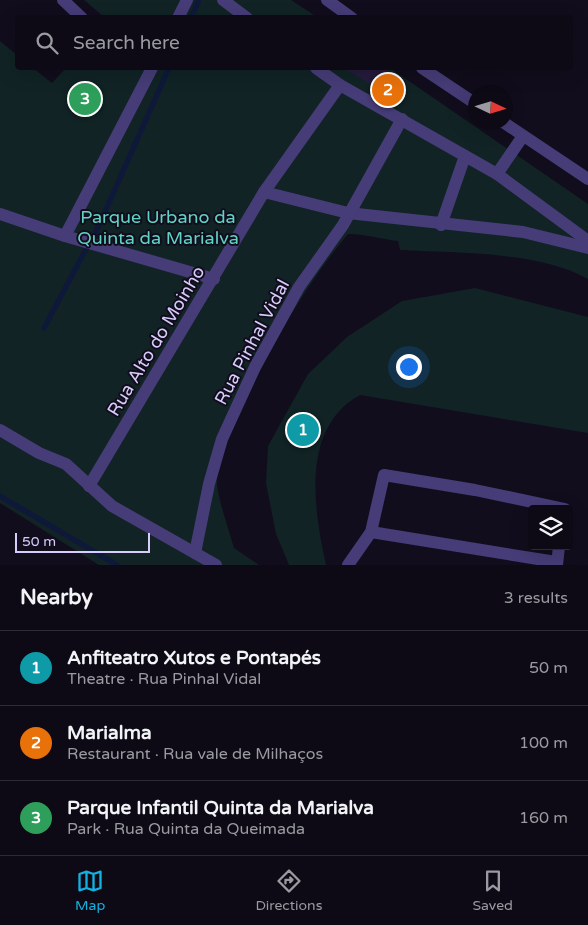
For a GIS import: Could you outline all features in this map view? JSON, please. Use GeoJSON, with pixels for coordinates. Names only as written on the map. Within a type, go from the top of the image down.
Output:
{"type":"FeatureCollection","features":[{"type":"Feature","properties":{"kind":"street"},"geometry":{"type":"LineString","coordinates":[[63,0],[79,15]]}},
{"type":"Feature","properties":{"kind":"street"},"geometry":{"type":"LineString","coordinates":[[180,15],[187,0]]}},
{"type":"Feature","properties":{"kind":"street"},"geometry":{"type":"LineString","coordinates":[[223,0],[243,15]]}},
{"type":"Feature","properties":{"kind":"street"},"geometry":{"type":"LineString","coordinates":[[327,0],[348,15]]}},
{"type":"Feature","properties":{"kind":"street"},"geometry":{"type":"LineString","coordinates":[[65,236],[151,70]]}},
{"type":"Feature","properties":{"kind":"street"},"geometry":{"type":"LineString","coordinates":[[319,70],[340,85],[497,174],[588,240]]}},
{"type":"Feature","properties":{"kind":"street"},"geometry":{"type":"LineString","coordinates":[[425,70],[468,99]]}},
{"type":"Feature","properties":{"kind":"street","name":"Rua Alto do Moinho"},"geometry":{"type":"LineString","coordinates":[[89,486],[214,279],[264,192],[340,85]]}},
{"type":"Feature","properties":{"kind":"street","name":"Rua Pinhal Vidal"},"geometry":{"type":"LineString","coordinates":[[195,553],[209,484],[222,440],[255,367],[299,288],[345,219],[402,119]]}},
{"type":"Feature","properties":{"kind":"street"},"geometry":{"type":"LineString","coordinates":[[511,130],[520,140],[588,178]]}},
{"type":"Feature","properties":{"kind":"street"},"geometry":{"type":"LineString","coordinates":[[497,174],[520,140]]}},
{"type":"Feature","properties":{"kind":"street"},"geometry":{"type":"LineString","coordinates":[[441,225],[465,156]]}},
{"type":"Feature","properties":{"kind":"street"},"geometry":{"type":"LineString","coordinates":[[264,192],[345,219],[523,232],[588,248]]}},
{"type":"Feature","properties":{"kind":"street"},"geometry":{"type":"LineString","coordinates":[[0,214],[65,236],[214,279]]}},
{"type":"Feature","properties":{"kind":"street"},"geometry":{"type":"LineString","coordinates":[[0,430],[39,453],[66,464],[112,506],[216,565]]}},
{"type":"Feature","properties":{"kind":"street"},"geometry":{"type":"LineString","coordinates":[[348,565],[371,532],[384,475],[475,490],[545,505]]}},
{"type":"Feature","properties":{"kind":"street"},"geometry":{"type":"LineString","coordinates":[[371,532],[557,564],[559,550]]}},
{"type":"Feature","properties":{"kind":"green space"},"geometry":{"type":"Polygon","coordinates":[[[84,0],[291,0],[314,15],[102,15],[84,0]]]}},
{"type":"Feature","properties":{"kind":"green space","name":"Parque Urbano da Quinta da Marialva"},"geometry":{"type":"Polygon","coordinates":[[[0,41],[15,53],[15,70],[36,70],[52,83],[64,70],[393,70],[468,122],[468,130],[480,130],[588,204],[588,279],[546,263],[522,258],[471,253],[400,250],[398,241],[348,234],[316,276],[275,342],[240,413],[221,461],[217,478],[218,492],[234,548],[259,565],[99,565],[0,503],[0,41]]]}},
{"type":"Feature","properties":{"kind":"green space"},"geometry":{"type":"Polygon","coordinates":[[[475,288],[588,317],[588,433],[360,395],[341,410],[328,428],[320,449],[316,472],[316,496],[326,565],[289,565],[276,534],[266,483],[268,446],[308,374],[347,337],[402,301],[475,288]]]}},
{"type":"Feature","properties":{"kind":"building"},"geometry":{"type":"Polygon","coordinates":[[[347,70],[386,70],[404,81],[392,98],[347,70]]]}},
{"type":"Feature","properties":{"kind":"waterway"},"geometry":{"type":"LineString","coordinates":[[192,15],[199,0]]}},
{"type":"Feature","properties":{"kind":"waterway"},"geometry":{"type":"LineString","coordinates":[[95,234],[168,70]]}},
{"type":"Feature","properties":{"kind":"waterway"},"geometry":{"type":"LineString","coordinates":[[44,328],[86,249]]}},
{"type":"Feature","properties":{"kind":"waterway"},"geometry":{"type":"LineString","coordinates":[[0,496],[117,565]]}},
{"type":"Feature","properties":{"kind":"place","name":"Marialma"},"geometry":{"type":"Point","coordinates":[388,90]}},
{"type":"Feature","properties":{"kind":"place","name":"Parque Infantil Quinta da Marialva"},"geometry":{"type":"Point","coordinates":[85,99]}},
{"type":"Feature","properties":{"kind":"place","name":"Anfiteatro Xutos e Pontapés"},"geometry":{"type":"Point","coordinates":[303,430]}}]}
